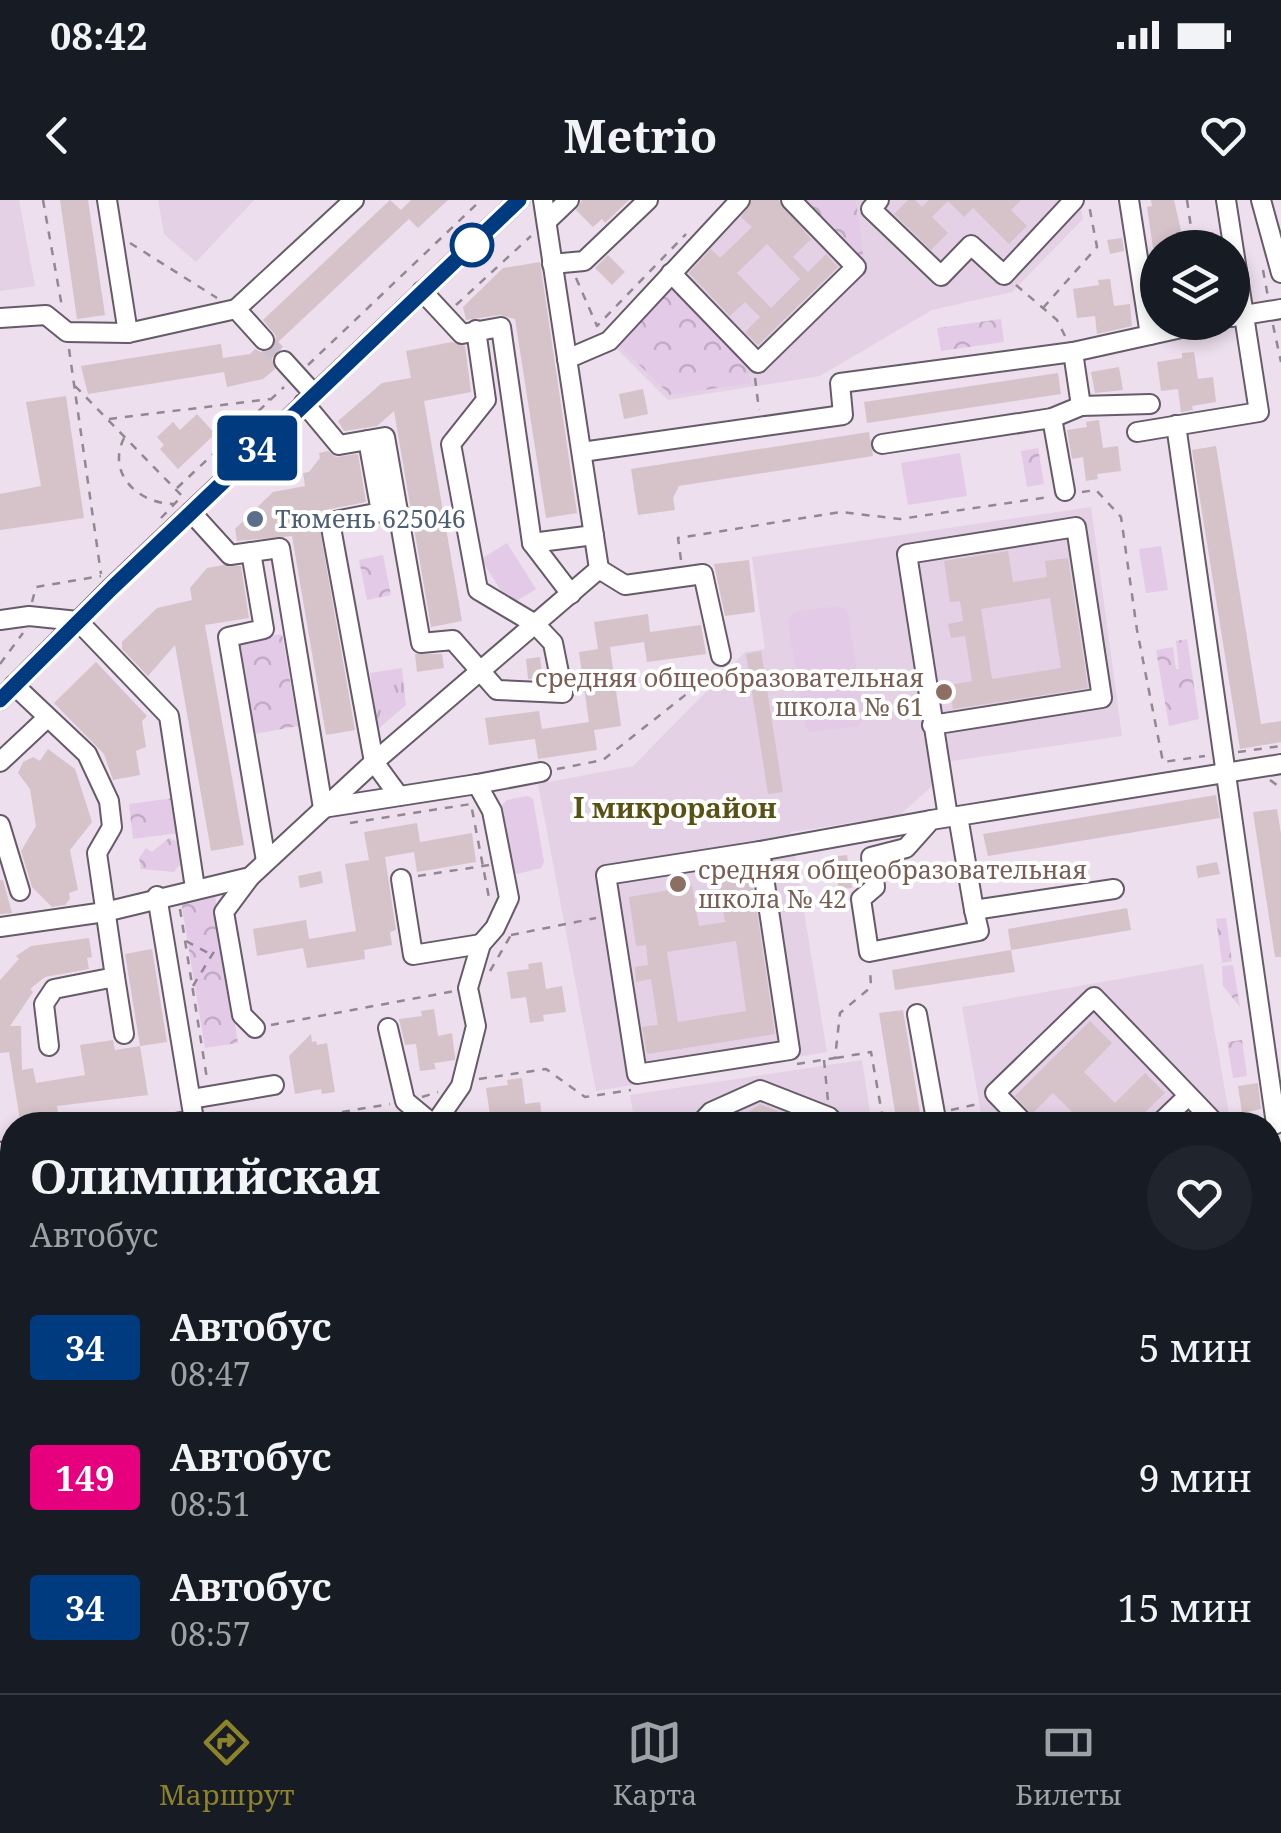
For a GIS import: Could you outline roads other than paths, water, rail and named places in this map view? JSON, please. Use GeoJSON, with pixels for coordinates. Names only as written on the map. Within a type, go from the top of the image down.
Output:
{"type":"FeatureCollection","features":[{"type":"Feature","properties":{"kind":"street"},"geometry":{"type":"LineString","coordinates":[[107,200],[128,334]]}},
{"type":"Feature","properties":{"kind":"street"},"geometry":{"type":"LineString","coordinates":[[0,318],[46,314],[67,332],[128,334],[236,310],[354,200]]}},
{"type":"Feature","properties":{"kind":"street"},"geometry":{"type":"LineString","coordinates":[[0,700],[182,508],[308,398],[519,200]]}},
{"type":"Feature","properties":{"kind":"street"},"geometry":{"type":"LineString","coordinates":[[543,200],[560,263],[567,359],[600,570],[625,585],[703,574],[721,656]]}},
{"type":"Feature","properties":{"kind":"street"},"geometry":{"type":"LineString","coordinates":[[547,221],[569,200]]}},
{"type":"Feature","properties":{"kind":"street"},"geometry":{"type":"LineString","coordinates":[[560,263],[584,261],[648,200]]}},
{"type":"Feature","properties":{"kind":"street"},"geometry":{"type":"LineString","coordinates":[[567,359],[608,340],[740,200]]}},
{"type":"Feature","properties":{"kind":"street"},"geometry":{"type":"LineString","coordinates":[[671,274],[758,363],[856,267],[791,200]]}},
{"type":"Feature","properties":{"kind":"street"},"geometry":{"type":"LineString","coordinates":[[879,200],[870,209],[941,276],[970,244],[1004,275],[1074,200]]}},
{"type":"Feature","properties":{"kind":"street"},"geometry":{"type":"LineString","coordinates":[[1129,200],[1140,271]]}},
{"type":"Feature","properties":{"kind":"street"},"geometry":{"type":"LineString","coordinates":[[1226,200],[1229,230]]}},
{"type":"Feature","properties":{"kind":"street"},"geometry":{"type":"LineString","coordinates":[[1262,200],[1281,273]]}},
{"type":"Feature","properties":{"kind":"street"},"geometry":{"type":"LineString","coordinates":[[422,291],[462,334],[501,327],[532,543],[571,594]]}},
{"type":"Feature","properties":{"kind":"street"},"geometry":{"type":"LineString","coordinates":[[236,310],[264,340]]}},
{"type":"Feature","properties":{"kind":"street"},"geometry":{"type":"LineString","coordinates":[[1250,314],[1275,310]]}},
{"type":"Feature","properties":{"kind":"street"},"geometry":{"type":"LineString","coordinates":[[290,368],[340,445],[385,437],[421,643],[452,640],[497,690],[563,694],[553,642],[535,624],[478,590],[451,444],[486,400],[476,330]]}},
{"type":"Feature","properties":{"kind":"street"},"geometry":{"type":"LineString","coordinates":[[582,452],[843,415],[840,384],[1072,352],[1140,337]]}},
{"type":"Feature","properties":{"kind":"street"},"geometry":{"type":"LineString","coordinates":[[1137,432],[1259,412],[1243,340]]}},
{"type":"Feature","properties":{"kind":"street"},"geometry":{"type":"LineString","coordinates":[[1072,352],[1081,406]]}},
{"type":"Feature","properties":{"kind":"street"},"geometry":{"type":"LineString","coordinates":[[882,444],[1052,418],[1081,406],[1150,404]]}},
{"type":"Feature","properties":{"kind":"street"},"geometry":{"type":"LineString","coordinates":[[1052,418],[1066,493]]}},
{"type":"Feature","properties":{"kind":"street"},"geometry":{"type":"LineString","coordinates":[[1176,426],[1274,1112]]}},
{"type":"Feature","properties":{"kind":"street"},"geometry":{"type":"LineString","coordinates":[[368,440],[381,512],[330,522],[374,762],[399,796]]}},
{"type":"Feature","properties":{"kind":"street"},"geometry":{"type":"LineString","coordinates":[[182,508],[230,555],[280,548],[323,808]]}},
{"type":"Feature","properties":{"kind":"street"},"geometry":{"type":"LineString","coordinates":[[932,725],[1102,698],[1076,527],[908,554],[932,725],[946,817],[979,931],[869,952],[861,899],[875,887],[872,857],[906,848],[946,817]]}},
{"type":"Feature","properties":{"kind":"street"},"geometry":{"type":"LineString","coordinates":[[532,543],[594,535]]}},
{"type":"Feature","properties":{"kind":"street"},"geometry":{"type":"LineString","coordinates":[[251,552],[264,629],[228,637],[266,861]]}},
{"type":"Feature","properties":{"kind":"street"},"geometry":{"type":"LineString","coordinates":[[254,1028],[242,1014],[224,912],[250,876],[374,762],[600,570]]}},
{"type":"Feature","properties":{"kind":"street"},"geometry":{"type":"LineString","coordinates":[[0,620],[29,616],[78,620],[169,716],[186,890]]}},
{"type":"Feature","properties":{"kind":"street"},"geometry":{"type":"LineString","coordinates":[[14,685],[86,754],[109,801],[112,827],[97,853],[124,1034]]}},
{"type":"Feature","properties":{"kind":"street"},"geometry":{"type":"LineString","coordinates":[[0,762],[47,718]]}},
{"type":"Feature","properties":{"kind":"street"},"geometry":{"type":"LineString","coordinates":[[760,851],[790,1050],[637,1074],[606,875],[1281,764]]}},
{"type":"Feature","properties":{"kind":"street"},"geometry":{"type":"LineString","coordinates":[[323,808],[541,772]]}},
{"type":"Feature","properties":{"kind":"street"},"geometry":{"type":"LineString","coordinates":[[443,1112],[461,1086],[476,1026],[468,988],[481,944],[495,928],[509,898],[492,811],[477,784]]}},
{"type":"Feature","properties":{"kind":"street"},"geometry":{"type":"LineString","coordinates":[[0,825],[20,891]]}},
{"type":"Feature","properties":{"kind":"street"},"geometry":{"type":"LineString","coordinates":[[0,927],[105,912],[250,876]]}},
{"type":"Feature","properties":{"kind":"street"},"geometry":{"type":"LineString","coordinates":[[401,878],[413,954],[481,944]]}},
{"type":"Feature","properties":{"kind":"street"},"geometry":{"type":"LineString","coordinates":[[974,910],[1114,889]]}},
{"type":"Feature","properties":{"kind":"street"},"geometry":{"type":"LineString","coordinates":[[158,896],[200,1097],[196,1112]]}},
{"type":"Feature","properties":{"kind":"street"},"geometry":{"type":"LineString","coordinates":[[49,1046],[44,1004],[54,989],[115,977]]}},
{"type":"Feature","properties":{"kind":"street"},"geometry":{"type":"LineString","coordinates":[[1013,1112],[995,1093],[1094,997],[1204,1112]]}},
{"type":"Feature","properties":{"kind":"street"},"geometry":{"type":"LineString","coordinates":[[917,1014],[935,1112]]}},
{"type":"Feature","properties":{"kind":"street"},"geometry":{"type":"LineString","coordinates":[[388,1028],[405,1102],[418,1112]]}},
{"type":"Feature","properties":{"kind":"street"},"geometry":{"type":"LineString","coordinates":[[200,1097],[274,1086]]}},
{"type":"Feature","properties":{"kind":"street"},"geometry":{"type":"LineString","coordinates":[[711,1112],[760,1090],[812,1112]]}},
{"type":"Feature","properties":{"kind":"street"},"geometry":{"type":"LineString","coordinates":[[1171,1112],[1188,1096]]}},
{"type":"Feature","properties":{"kind":"tunnel"},"geometry":{"type":"LineString","coordinates":[[264,340],[284,361]]}},
{"type":"Feature","properties":{"kind":"place","name":"Тюмень 625046"},"geometry":{"type":"Point","coordinates":[255,519]}},
{"type":"Feature","properties":{"kind":"place","name":"средняя общеобразовательная школа № 61"},"geometry":{"type":"Point","coordinates":[944,692]}},
{"type":"Feature","properties":{"kind":"place","name":"средняя общеобразовательная школа № 42"},"geometry":{"type":"Point","coordinates":[678,884]}},
{"type":"Feature","properties":{"kind":"district","name":"I микрорайон"},"geometry":{"type":"Point","coordinates":[675,808]}}]}
